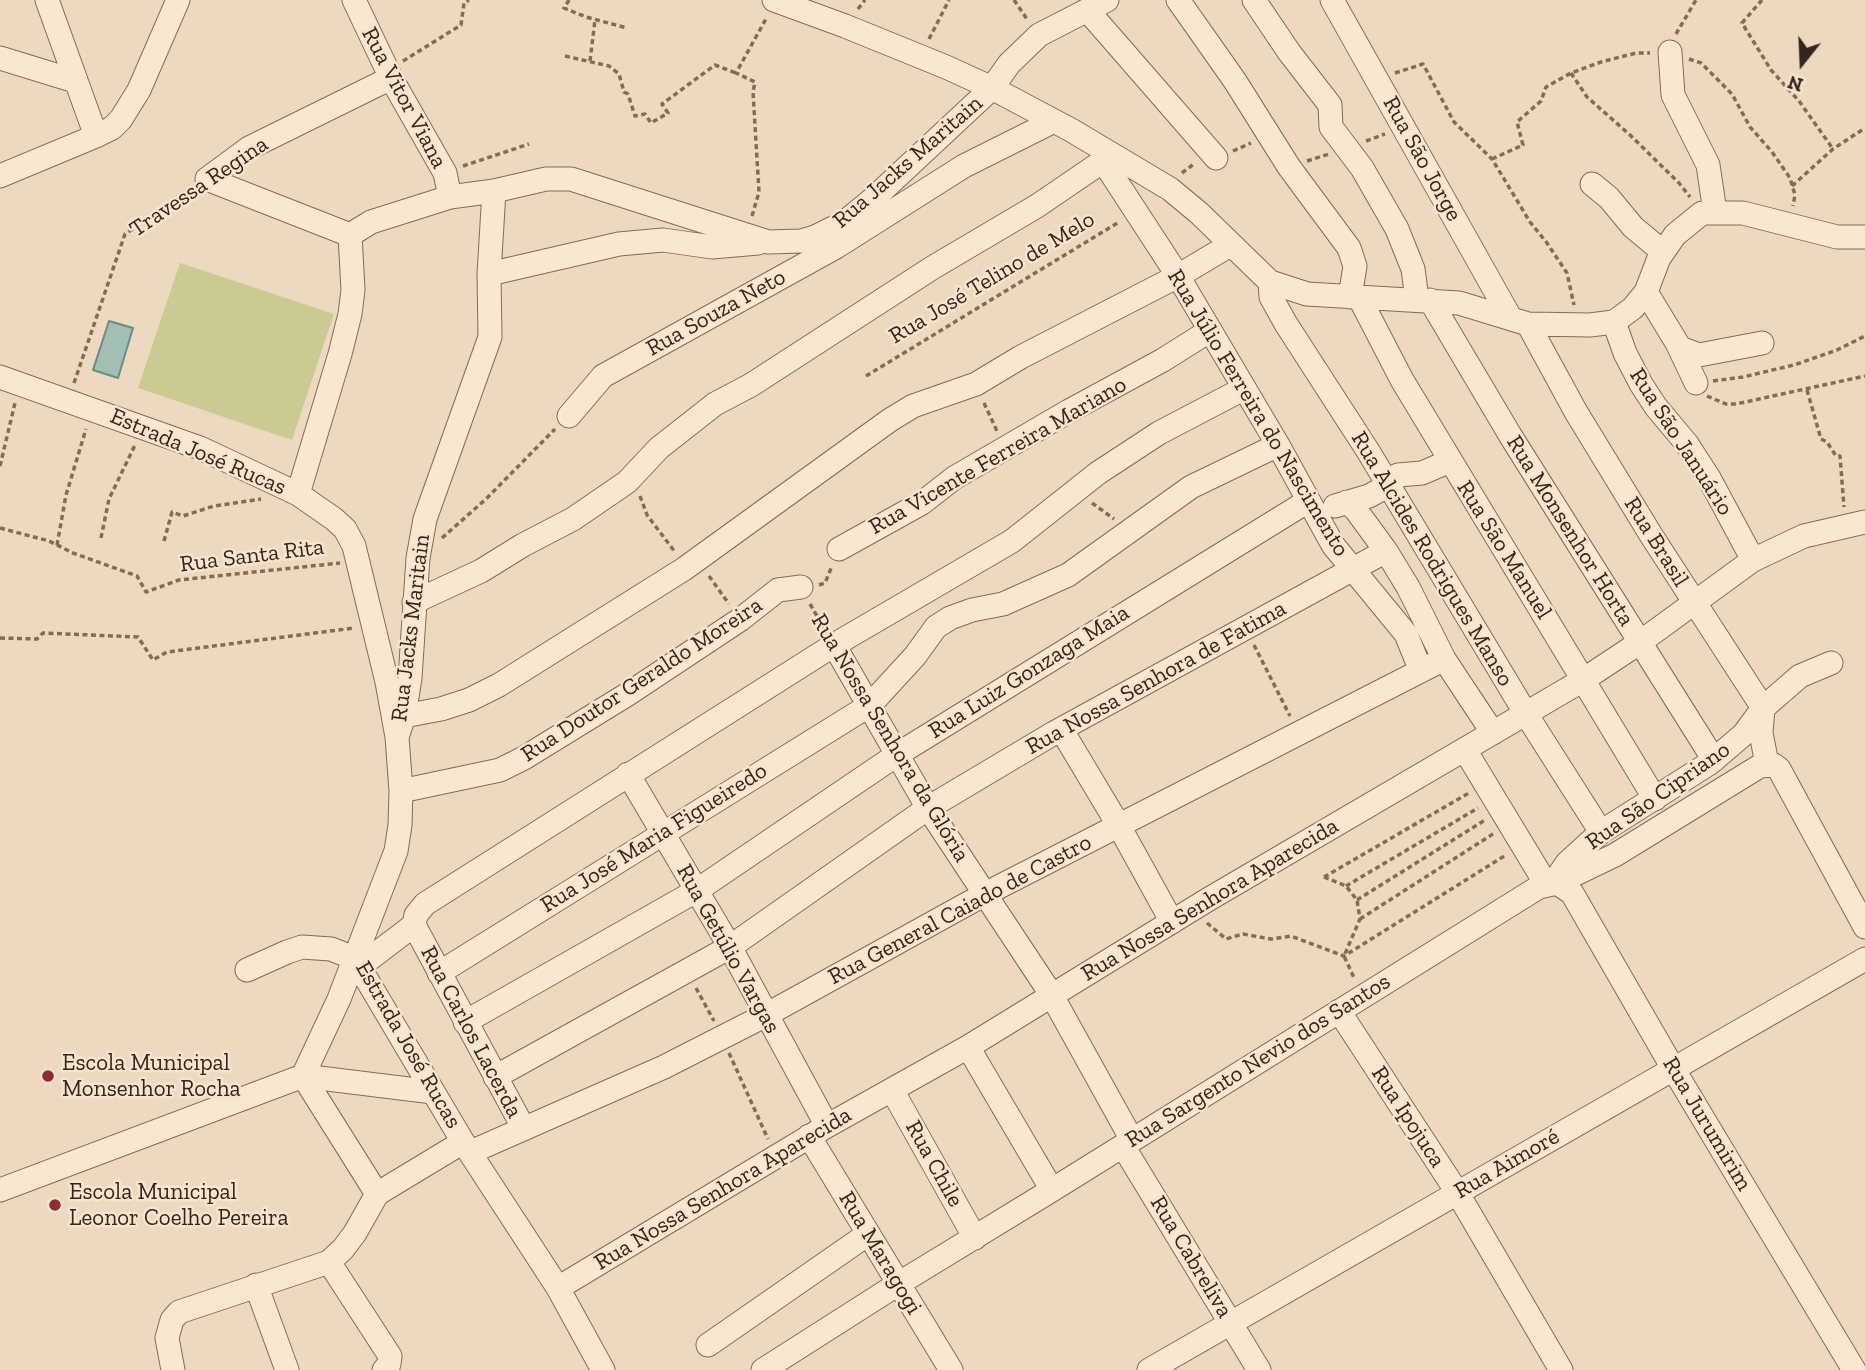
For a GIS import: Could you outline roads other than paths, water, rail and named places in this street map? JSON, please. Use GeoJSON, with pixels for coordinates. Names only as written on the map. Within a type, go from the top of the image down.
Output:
{"type":"FeatureCollection","features":[{"type":"Feature","properties":{"kind":"street"},"geometry":{"type":"LineString","coordinates":[[47,0],[96,136]]}},
{"type":"Feature","properties":{"kind":"street"},"geometry":{"type":"LineString","coordinates":[[0,176],[111,128],[131,105],[178,0]]}},
{"type":"Feature","properties":{"kind":"street","name":"Rua Vitor Viana"},"geometry":{"type":"LineString","coordinates":[[354,0],[389,75],[445,173],[450,197]]}},
{"type":"Feature","properties":{"kind":"street"},"geometry":{"type":"LineString","coordinates":[[1178,0],[1235,81],[1289,167],[1349,247],[1355,266],[1354,297]]}},
{"type":"Feature","properties":{"kind":"street"},"geometry":{"type":"LineString","coordinates":[[1254,0],[1289,52],[1330,105],[1331,127],[1362,168],[1397,229],[1424,299]]}},
{"type":"Feature","properties":{"kind":"street","name":"Rua São Jorge"},"geometry":{"type":"LineString","coordinates":[[1332,0],[1520,321]]}},
{"type":"Feature","properties":{"kind":"street"},"geometry":{"type":"LineString","coordinates":[[772,6],[920,56],[992,88],[1009,64],[1039,36],[1094,5],[1214,155]]}},
{"type":"Feature","properties":{"kind":"street"},"geometry":{"type":"LineString","coordinates":[[1670,56],[1673,95],[1708,165],[1708,212]]}},
{"type":"Feature","properties":{"kind":"street"},"geometry":{"type":"LineString","coordinates":[[0,58],[75,81]]}},
{"type":"Feature","properties":{"kind":"street","name":"Travessa Regina"},"geometry":{"type":"LineString","coordinates":[[350,235],[208,179],[249,148],[389,75]]}},
{"type":"Feature","properties":{"kind":"street","name":"Rua Jacks Maritain"},"geometry":{"type":"LineString","coordinates":[[401,726],[410,678],[418,558],[425,519],[489,337],[489,274],[494,191],[546,180],[571,179],[757,238],[801,242],[825,234],[845,222],[992,88],[1054,121],[1105,156],[1165,186],[1199,213],[1270,282],[1307,294],[1459,303],[1520,321],[1579,325],[1614,322]]}},
{"type":"Feature","properties":{"kind":"street","name":"Rua Souza Neto"},"geometry":{"type":"LineString","coordinates":[[569,416],[603,376],[836,247],[964,166],[1054,121]]}},
{"type":"Feature","properties":{"kind":"street"},"geometry":{"type":"LineString","coordinates":[[414,602],[481,571],[573,519],[633,476],[669,439],[715,404],[751,385],[932,268],[1037,206],[1105,156]]}},
{"type":"Feature","properties":{"kind":"street","name":"Rua Júlio Ferreira do Nascimento"},"geometry":{"type":"LineString","coordinates":[[1105,156],[1135,212],[1178,276],[1278,445],[1333,545],[1406,634],[1421,671]]}},
{"type":"Feature","properties":{"kind":"street"},"geometry":{"type":"LineString","coordinates":[[1592,184],[1609,198],[1633,227],[1663,252]]}},
{"type":"Feature","properties":{"kind":"street"},"geometry":{"type":"LineString","coordinates":[[298,494],[350,314],[353,290],[350,235],[371,222],[450,197],[494,191]]}},
{"type":"Feature","properties":{"kind":"street"},"geometry":{"type":"LineString","coordinates":[[1614,322],[1633,308],[1646,292],[1663,252],[1675,234],[1708,212],[1743,213],[1837,237],[1865,237]]}},
{"type":"Feature","properties":{"kind":"street"},"geometry":{"type":"LineString","coordinates":[[489,274],[619,244],[663,240],[712,247],[757,238]]}},
{"type":"Feature","properties":{"kind":"street"},"geometry":{"type":"LineString","coordinates":[[401,726],[469,700],[499,685],[691,564],[890,419],[923,402],[976,384],[1021,357],[1178,276],[1230,244]]}},
{"type":"Feature","properties":{"kind":"street","name":"Rua Alcides Rodrigues Manso"},"geometry":{"type":"LineString","coordinates":[[1270,282],[1271,297],[1286,324],[1389,485],[1526,714],[1601,832]]}},
{"type":"Feature","properties":{"kind":"street"},"geometry":{"type":"LineString","coordinates":[[1646,292],[1680,348],[1696,383]]}},
{"type":"Feature","properties":{"kind":"street","name":"Rua São Manuel"},"geometry":{"type":"LineString","coordinates":[[1354,297],[1450,461],[1656,799]]}},
{"type":"Feature","properties":{"kind":"street","name":"Rua Monsenhor Horta"},"geometry":{"type":"LineString","coordinates":[[1424,299],[1714,760]]}},
{"type":"Feature","properties":{"kind":"street","name":"Rua Brasil"},"geometry":{"type":"LineString","coordinates":[[1520,321],[1694,603],[1763,708]]}},
{"type":"Feature","properties":{"kind":"street","name":"Rua São Januário"},"geometry":{"type":"LineString","coordinates":[[1614,322],[1625,353],[1641,384],[1702,467],[1753,560]]}},
{"type":"Feature","properties":{"kind":"street","name":"Rua Vicente Ferreira Mariano"},"geometry":{"type":"LineString","coordinates":[[839,549],[922,503],[954,478],[1163,360],[1209,331]]}},
{"type":"Feature","properties":{"kind":"street"},"geometry":{"type":"LineString","coordinates":[[1680,348],[1699,355],[1762,343]]}},
{"type":"Feature","properties":{"kind":"street","name":"Estrada José Rucas"},"geometry":{"type":"LineString","coordinates":[[10,381],[200,448],[298,494],[345,528],[359,562],[401,726],[400,825],[396,850],[357,962],[433,1092],[558,1288],[603,1370]]}},
{"type":"Feature","properties":{"kind":"street"},"geometry":{"type":"LineString","coordinates":[[303,1076],[357,962],[416,930],[416,915],[425,904],[834,645],[1012,541],[1075,490],[1159,433],[1243,389]]}},
{"type":"Feature","properties":{"kind":"street","name":"Rua José Maria Figueiredo"},"geometry":{"type":"LineString","coordinates":[[439,973],[870,705],[915,656],[936,626],[972,610],[1003,604],[1068,575],[1191,487],[1278,445]]}},
{"type":"Feature","properties":{"kind":"street","name":"Rua Luiz Gonzaga Maia"},"geometry":{"type":"LineString","coordinates":[[465,1022],[696,891],[898,754],[1312,507],[1369,496],[1389,485],[1398,475],[1422,473],[1450,461]]}},
{"type":"Feature","properties":{"kind":"street"},"geometry":{"type":"LineString","coordinates":[[1347,502],[1386,551],[1408,587],[1444,659],[1493,733]]}},
{"type":"Feature","properties":{"kind":"street","name":"Rua Nossa Senhora Aparecida"},"geometry":{"type":"LineString","coordinates":[[558,1288],[818,1131],[968,1047],[1195,908],[1583,680],[1753,560],[1804,536],[1855,524]]}},
{"type":"Feature","properties":{"kind":"street","name":"Rua Nossa Senhora de Fatima"},"geometry":{"type":"LineString","coordinates":[[495,1077],[730,947],[928,808],[1061,729],[1386,551]]}},
{"type":"Feature","properties":{"kind":"street","name":"Rua Doutor Geraldo Moreira"},"geometry":{"type":"LineString","coordinates":[[401,791],[500,770],[524,758],[628,694],[741,619],[778,590],[801,587]]}},
{"type":"Feature","properties":{"kind":"street","name":"Rua Nossa Senhora da Glória"},"geometry":{"type":"LineString","coordinates":[[834,645],[928,808],[1051,994],[1128,1143]]}},
{"type":"Feature","properties":{"kind":"street","name":"Rua General Caiado de Castro"},"geometry":{"type":"LineString","coordinates":[[377,1195],[467,1147],[524,1129],[664,1067],[766,1015],[985,894],[1444,659]]}},
{"type":"Feature","properties":{"kind":"street","name":"Rua São Cipriano"},"geometry":{"type":"LineString","coordinates":[[1552,883],[1567,863],[1601,832],[1714,760],[1744,734],[1763,708],[1800,676],[1832,663]]}},
{"type":"Feature","properties":{"kind":"street"},"geometry":{"type":"LineString","coordinates":[[1763,708],[1763,765],[1774,765],[1779,769],[1865,927]]}},
{"type":"Feature","properties":{"kind":"street"},"geometry":{"type":"LineString","coordinates":[[1061,729],[1172,922]]}},
{"type":"Feature","properties":{"kind":"street","name":"Rua Jurumirim"},"geometry":{"type":"LineString","coordinates":[[1465,750],[1523,845],[1552,883],[1573,893],[1674,1070],[1852,1363]]}},
{"type":"Feature","properties":{"kind":"street","name":"Rua Sargento Nevio dos Santos"},"geometry":{"type":"LineString","coordinates":[[763,1370],[1363,996],[1552,883],[1615,855],[1763,765]]}},
{"type":"Feature","properties":{"kind":"street","name":"Rua Getúlio Vargas"},"geometry":{"type":"LineString","coordinates":[[628,774],[730,947],[766,1015],[818,1131]]}},
{"type":"Feature","properties":{"kind":"street","name":"Rua Carlos Lacerda"},"geometry":{"type":"LineString","coordinates":[[416,930],[524,1129]]}},
{"type":"Feature","properties":{"kind":"street"},"geometry":{"type":"LineString","coordinates":[[247,970],[287,952],[315,946],[331,949],[357,962]]}},
{"type":"Feature","properties":{"kind":"street","name":"Rua Aimoré"},"geometry":{"type":"LineString","coordinates":[[1149,1370],[1865,960]]}},
{"type":"Feature","properties":{"kind":"street","name":"Rua Ipojuca"},"geometry":{"type":"LineString","coordinates":[[1339,1011],[1457,1192],[1561,1370]]}},
{"type":"Feature","properties":{"kind":"street"},"geometry":{"type":"LineString","coordinates":[[968,1047],[1052,1190]]}},
{"type":"Feature","properties":{"kind":"street"},"geometry":{"type":"LineString","coordinates":[[173,1370],[166,1338],[172,1320],[179,1312],[329,1262],[343,1250],[377,1195],[303,1076]]}},
{"type":"Feature","properties":{"kind":"street"},"geometry":{"type":"LineString","coordinates":[[0,1190],[303,1076],[433,1092]]}},
{"type":"Feature","properties":{"kind":"street","name":"Rua Chile"},"geometry":{"type":"LineString","coordinates":[[892,1090],[975,1238]]}},
{"type":"Feature","properties":{"kind":"street","name":"Rua Maragogi"},"geometry":{"type":"LineString","coordinates":[[818,1131],[869,1234],[951,1370]]}},
{"type":"Feature","properties":{"kind":"street","name":"Rua Cabreliva"},"geometry":{"type":"LineString","coordinates":[[1128,1143],[1259,1370]]}},
{"type":"Feature","properties":{"kind":"street"},"geometry":{"type":"LineString","coordinates":[[708,1345],[869,1234]]}},
{"type":"Feature","properties":{"kind":"street"},"geometry":{"type":"LineString","coordinates":[[329,1262],[390,1356],[389,1364],[384,1370]]}},
{"type":"Feature","properties":{"kind":"street"},"geometry":{"type":"LineString","coordinates":[[256,1285],[287,1370]]}},
{"type":"Feature","properties":{"kind":"place","name":"Escola Municipal Monsenhor Rocha"},"geometry":{"type":"Point","coordinates":[48,1076]}},
{"type":"Feature","properties":{"kind":"place","name":"Escola Municipal Leonor Coelho Pereira"},"geometry":{"type":"Point","coordinates":[55,1205]}}]}
